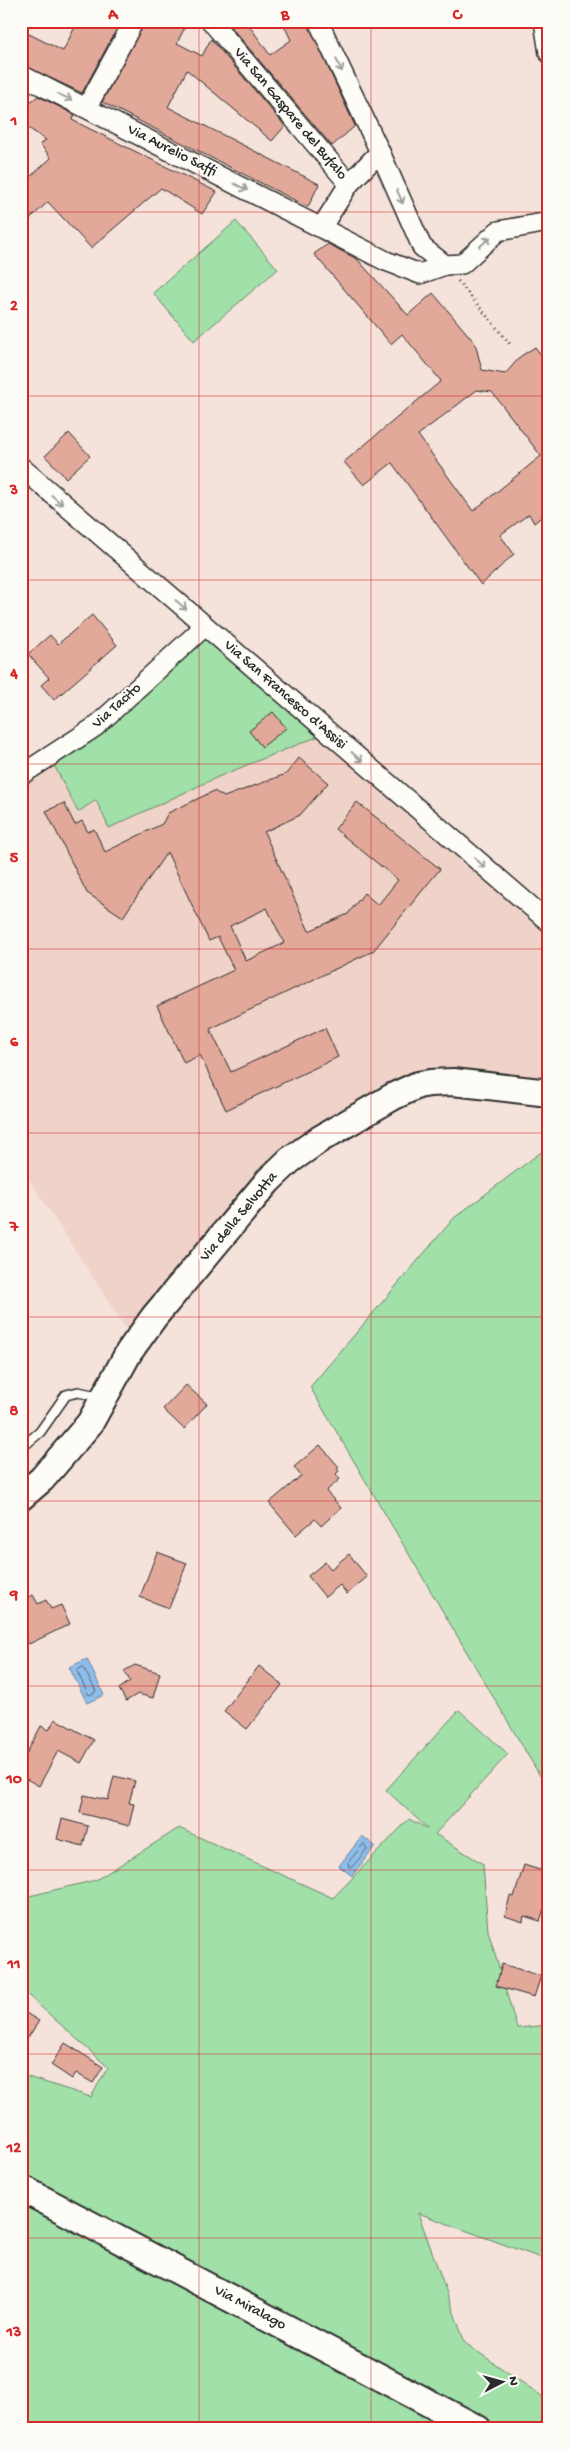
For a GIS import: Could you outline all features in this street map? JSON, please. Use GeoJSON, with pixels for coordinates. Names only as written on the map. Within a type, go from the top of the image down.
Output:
{"type":"FeatureCollection","features":[{"type":"Feature","properties":{"kind":"street"},"geometry":{"type":"LineString","coordinates":[[87,107],[134,21]]}},
{"type":"Feature","properties":{"kind":"street","name":"Via San Gaspare del Bufalo"},"geometry":{"type":"LineString","coordinates":[[211,21],[349,184]]}},
{"type":"Feature","properties":{"kind":"street"},"geometry":{"type":"LineString","coordinates":[[318,21],[380,152],[422,247],[445,265]]}},
{"type":"Feature","properties":{"kind":"street"},"geometry":{"type":"LineString","coordinates":[[544,21],[549,53]]}},
{"type":"Feature","properties":{"kind":"street","name":"Via Aurelio Saffi"},"geometry":{"type":"LineString","coordinates":[[25,83],[87,107],[386,261],[420,274],[445,265],[462,264],[498,230],[549,222]]}},
{"type":"Feature","properties":{"kind":"street"},"geometry":{"type":"LineString","coordinates":[[321,228],[349,184],[380,152]]}},
{"type":"Feature","properties":{"kind":"street","name":"Via San Francesco d'Assisi"},"geometry":{"type":"LineString","coordinates":[[21,467],[549,922]]}},
{"type":"Feature","properties":{"kind":"street","name":"Via Tacito"},"geometry":{"type":"LineString","coordinates":[[21,775],[95,727],[205,626]]}},
{"type":"Feature","properties":{"kind":"street","name":"Via della Selvotta"},"geometry":{"type":"LineString","coordinates":[[21,1497],[42,1479],[77,1440],[105,1397],[129,1352],[154,1317],[268,1181],[290,1160],[320,1139],[394,1096],[430,1082],[466,1083],[549,1093]]}},
{"type":"Feature","properties":{"kind":"street","name":"Via Miralago"},"geometry":{"type":"LineString","coordinates":[[21,2188],[478,2429]]}},
{"type":"Feature","properties":{"kind":"lane"},"geometry":{"type":"LineString","coordinates":[[21,1448],[40,1432],[66,1394],[78,1392],[105,1397]]}},
{"type":"Feature","properties":{"kind":"path"},"geometry":{"type":"LineString","coordinates":[[445,265],[510,344]]}},
{"type":"Feature","properties":{"kind":"shaded area"},"geometry":{"type":"Polygon","coordinates":[[[207,634],[549,936],[549,1079],[455,1070],[418,1071],[389,1083],[290,1143],[262,1171],[129,1333],[21,1167],[21,780],[207,634]]]}},
{"type":"Feature","properties":{"kind":"green space"},"geometry":{"type":"Polygon","coordinates":[[[236,221],[278,269],[194,341],[153,293],[236,221]]]}},
{"type":"Feature","properties":{"kind":"green space"},"geometry":{"type":"Polygon","coordinates":[[[207,637],[319,736],[220,776],[109,828],[96,800],[78,812],[53,763],[97,735],[207,637]]]}},
{"type":"Feature","properties":{"kind":"green space"},"geometry":{"type":"Polygon","coordinates":[[[549,1146],[549,1791],[310,1387],[454,1218],[549,1146]]]}},
{"type":"Feature","properties":{"kind":"green space"},"geometry":{"type":"Polygon","coordinates":[[[459,1710],[508,1754],[435,1834],[483,1864],[488,1931],[517,2028],[549,2025],[549,2261],[418,2213],[465,2343],[549,2401],[549,2429],[21,2429],[21,2082],[25,2076],[91,2097],[108,2067],[21,1989],[21,1898],[96,1880],[179,1828],[333,1898],[409,1819],[428,1829],[386,1790],[459,1710]]]}},
{"type":"Feature","properties":{"kind":"water"},"geometry":{"type":"Polygon","coordinates":[[[87,1659],[104,1695],[87,1703],[69,1667],[87,1659]]]}},
{"type":"Feature","properties":{"kind":"water"},"geometry":{"type":"Polygon","coordinates":[[[362,1836],[375,1846],[352,1876],[339,1866],[362,1836]]]}},
{"type":"Feature","properties":{"kind":"building"},"geometry":{"type":"Polygon","coordinates":[[[78,21],[121,21],[82,93],[21,64],[21,30],[63,51],[78,21]]]}},
{"type":"Feature","properties":{"kind":"building"},"geometry":{"type":"Polygon","coordinates":[[[145,21],[188,21],[177,43],[202,56],[211,39],[285,126],[272,141],[187,70],[168,107],[319,184],[308,207],[102,102],[145,21]]]}},
{"type":"Feature","properties":{"kind":"building"},"geometry":{"type":"Polygon","coordinates":[[[239,21],[246,21],[270,55],[291,40],[282,21],[307,21],[355,126],[332,146],[230,26],[239,21]]]}},
{"type":"Feature","properties":{"kind":"building"},"geometry":{"type":"Polygon","coordinates":[[[38,96],[75,115],[72,120],[217,192],[202,214],[161,188],[91,248],[48,202],[21,227],[21,185],[51,158],[40,144],[46,140],[21,123],[21,109],[38,96]]]}},
{"type":"Feature","properties":{"kind":"building"},"geometry":{"type":"Polygon","coordinates":[[[328,244],[357,259],[408,315],[433,293],[475,343],[482,370],[505,374],[521,356],[535,347],[549,365],[549,511],[534,523],[529,514],[500,535],[514,554],[481,585],[392,463],[364,485],[344,462],[441,381],[402,334],[391,344],[314,254],[328,244]],[[477,390],[418,435],[473,511],[541,456],[492,392],[477,390]]]}},
{"type":"Feature","properties":{"kind":"building"},"geometry":{"type":"Polygon","coordinates":[[[69,433],[90,456],[66,478],[45,456],[69,433]]]}},
{"type":"Feature","properties":{"kind":"building"},"geometry":{"type":"Polygon","coordinates":[[[92,615],[117,645],[54,700],[41,685],[49,678],[28,654],[50,635],[58,644],[92,615]]]}},
{"type":"Feature","properties":{"kind":"building"},"geometry":{"type":"Polygon","coordinates":[[[273,712],[286,728],[262,747],[249,731],[273,712]]]}},
{"type":"Feature","properties":{"kind":"building"},"geometry":{"type":"Polygon","coordinates":[[[299,758],[328,783],[300,815],[264,832],[309,931],[348,914],[364,893],[378,905],[398,880],[335,829],[357,802],[440,869],[373,951],[210,1029],[231,1072],[325,1028],[338,1057],[226,1110],[200,1055],[184,1063],[157,1006],[234,970],[218,937],[209,941],[167,852],[123,917],[87,893],[46,811],[64,803],[75,825],[82,821],[88,832],[94,829],[105,852],[162,824],[168,813],[214,791],[224,797],[286,774],[299,758]],[[267,908],[230,926],[246,961],[284,943],[267,908]]]}},
{"type":"Feature","properties":{"kind":"building"},"geometry":{"type":"Polygon","coordinates":[[[186,1385],[207,1404],[184,1429],[163,1409],[186,1385]]]}},
{"type":"Feature","properties":{"kind":"building"},"geometry":{"type":"Polygon","coordinates":[[[320,1445],[339,1467],[337,1469],[339,1471],[336,1474],[340,1479],[326,1491],[341,1508],[321,1526],[315,1519],[296,1535],[269,1503],[301,1476],[294,1467],[320,1445]]]}},
{"type":"Feature","properties":{"kind":"building"},"geometry":{"type":"Polygon","coordinates":[[[157,1552],[187,1563],[169,1608],[140,1597],[157,1552]]]}},
{"type":"Feature","properties":{"kind":"building"},"geometry":{"type":"Polygon","coordinates":[[[349,1554],[367,1577],[347,1594],[340,1585],[325,1597],[308,1576],[325,1562],[331,1569],[349,1554]]]}},
{"type":"Feature","properties":{"kind":"building"},"geometry":{"type":"Polygon","coordinates":[[[33,1595],[38,1604],[46,1600],[51,1609],[61,1605],[70,1624],[29,1644],[21,1628],[21,1601],[33,1595]]]}},
{"type":"Feature","properties":{"kind":"building"},"geometry":{"type":"Polygon","coordinates":[[[135,1665],[160,1673],[153,1698],[138,1694],[126,1701],[119,1689],[130,1681],[124,1671],[135,1665]]]}},
{"type":"Feature","properties":{"kind":"building"},"geometry":{"type":"Polygon","coordinates":[[[259,1666],[282,1685],[247,1729],[224,1711],[259,1666]]]}},
{"type":"Feature","properties":{"kind":"building"},"geometry":{"type":"Polygon","coordinates":[[[55,1719],[94,1740],[81,1763],[58,1751],[39,1786],[21,1776],[21,1764],[41,1726],[49,1730],[55,1719]]]}},
{"type":"Feature","properties":{"kind":"building"},"geometry":{"type":"Polygon","coordinates":[[[114,1776],[135,1781],[129,1803],[134,1804],[129,1826],[80,1813],[84,1795],[108,1800],[114,1776]]]}},
{"type":"Feature","properties":{"kind":"building"},"geometry":{"type":"Polygon","coordinates":[[[62,1819],[88,1826],[83,1846],[57,1839],[62,1819]]]}},
{"type":"Feature","properties":{"kind":"building"},"geometry":{"type":"Polygon","coordinates":[[[524,1865],[549,1873],[549,1893],[540,1921],[524,1916],[523,1922],[505,1916],[510,1896],[514,1897],[524,1865]]]}},
{"type":"Feature","properties":{"kind":"building"},"geometry":{"type":"Polygon","coordinates":[[[502,1964],[541,1976],[534,1997],[496,1986],[502,1964]]]}},
{"type":"Feature","properties":{"kind":"building"},"geometry":{"type":"Polygon","coordinates":[[[21,2010],[39,2021],[21,2048],[21,2010]]]}},
{"type":"Feature","properties":{"kind":"building"},"geometry":{"type":"Polygon","coordinates":[[[65,2043],[103,2067],[93,2083],[76,2073],[72,2079],[51,2065],[65,2043]]]}}]}
